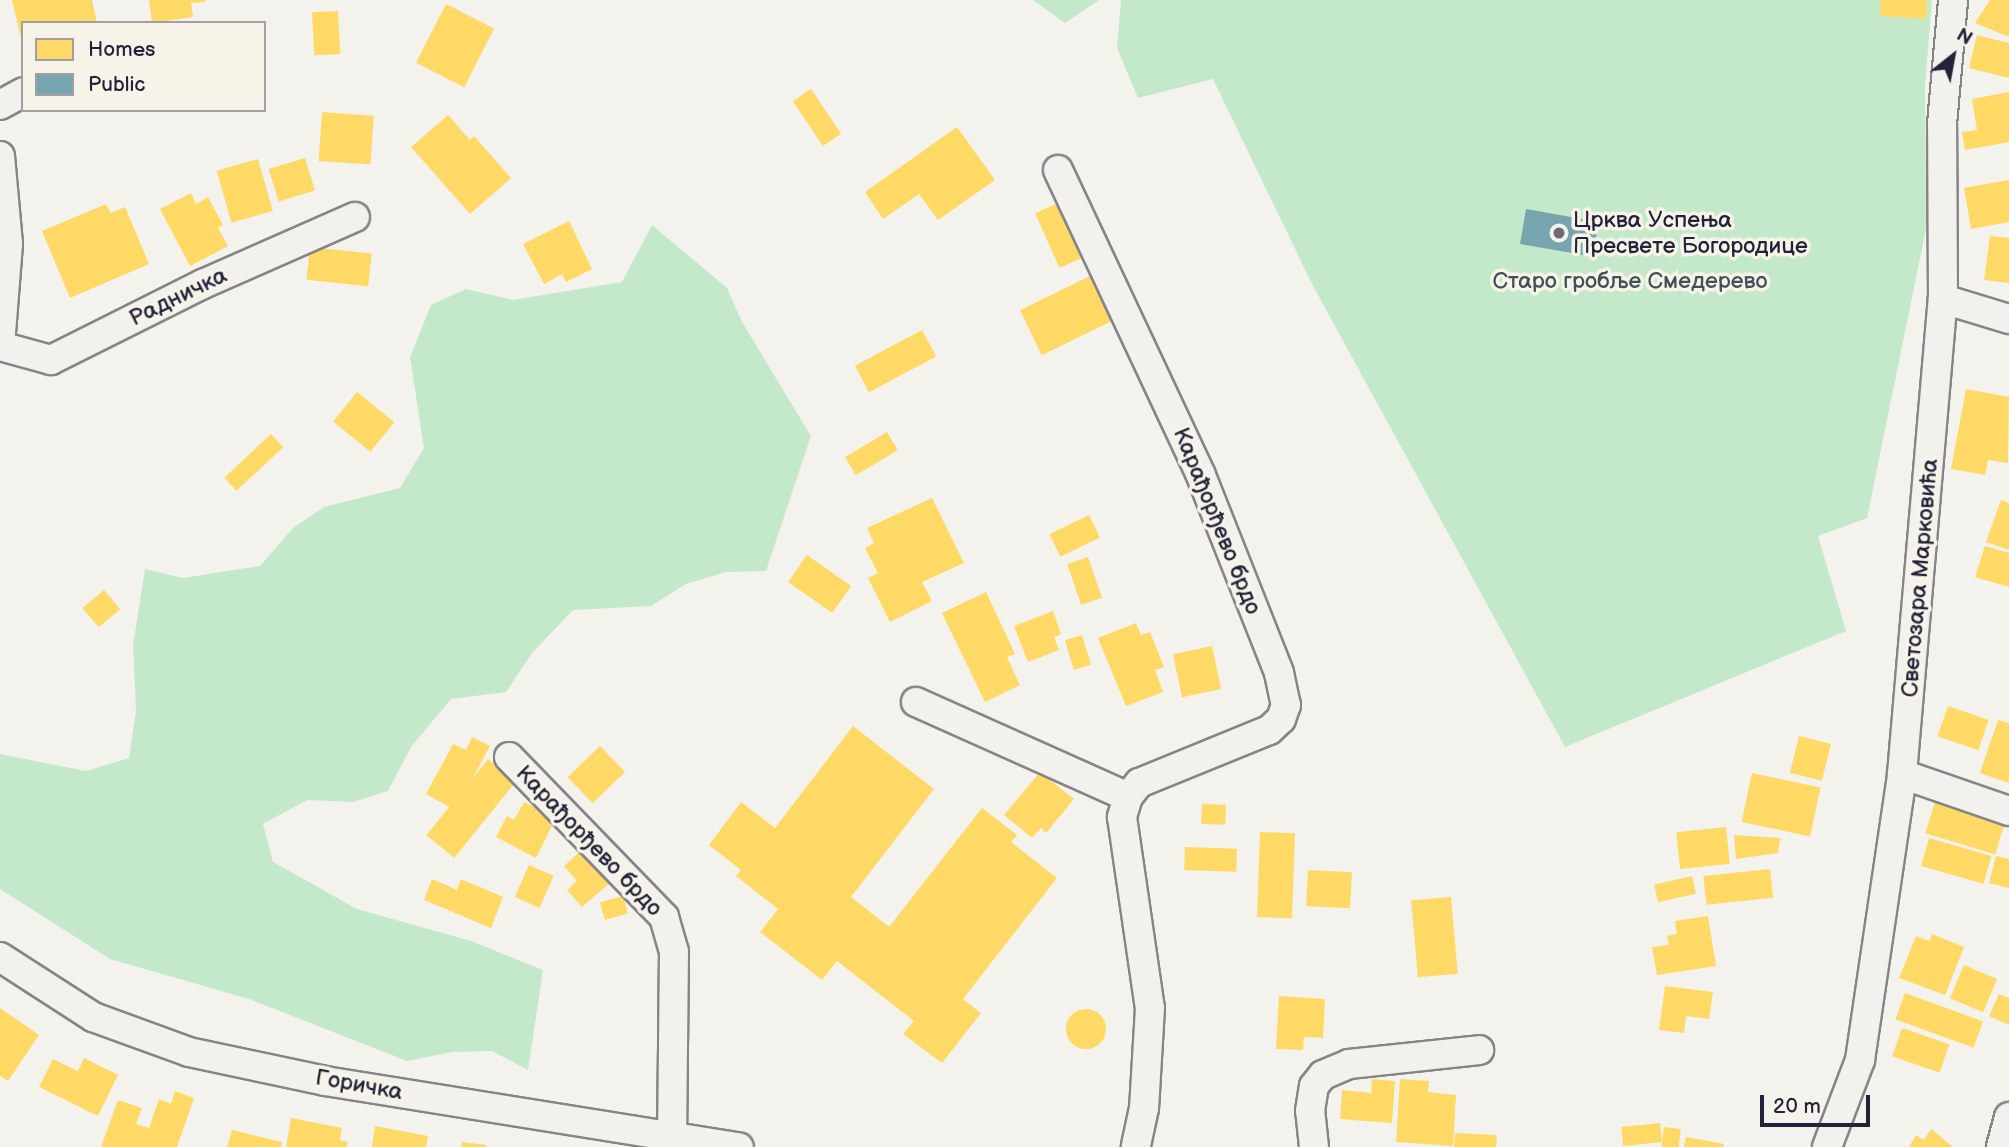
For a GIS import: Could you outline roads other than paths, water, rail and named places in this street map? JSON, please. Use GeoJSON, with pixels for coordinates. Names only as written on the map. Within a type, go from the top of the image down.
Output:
{"type":"FeatureCollection","features":[{"type":"Feature","properties":{"kind":"street","name":"Светозара Марковића"},"geometry":{"type":"LineString","coordinates":[[1827,1147],[1860,1060],[1902,774],[1943,299],[1942,124],[1953,0]]}},
{"type":"Feature","properties":{"kind":"street"},"geometry":{"type":"LineString","coordinates":[[0,105],[21,93]]}},
{"type":"Feature","properties":{"kind":"street","name":"Радничка"},"geometry":{"type":"LineString","coordinates":[[0,156],[8,244],[0,346],[51,360],[203,284],[355,217]]}},
{"type":"Feature","properties":{"kind":"street","name":"Карађорђево брдо"},"geometry":{"type":"LineString","coordinates":[[1058,170],[1200,473],[1279,673],[1286,705],[1281,719],[1269,730],[1139,783],[1128,797]]}},
{"type":"Feature","properties":{"kind":"street"},"geometry":{"type":"LineString","coordinates":[[1943,299],[2009,318]]}},
{"type":"Feature","properties":{"kind":"street"},"geometry":{"type":"LineString","coordinates":[[916,702],[1128,797],[1122,817],[1150,1008],[1144,1108],[1136,1147]]}},
{"type":"Feature","properties":{"kind":"street","name":"Карађорђево брдо"},"geometry":{"type":"LineString","coordinates":[[509,757],[667,924],[674,952],[672,1135]]}},
{"type":"Feature","properties":{"kind":"street"},"geometry":{"type":"LineString","coordinates":[[1902,774],[2009,811]]}},
{"type":"Feature","properties":{"kind":"street","name":"Горичка"},"geometry":{"type":"LineString","coordinates":[[0,957],[93,1017],[189,1052],[325,1081],[739,1147]]}},
{"type":"Feature","properties":{"kind":"street"},"geometry":{"type":"LineString","coordinates":[[1314,1147],[1311,1111],[1314,1086],[1323,1075],[1349,1063],[1479,1050]]}},
{"type":"Feature","properties":{"kind":"street"},"geometry":{"type":"LineString","coordinates":[[2001,1147],[2009,1117]]}},
{"type":"Feature","properties":{"kind":"place","name":"Црква Успења Пресвете Богородице"},"geometry":{"type":"Point","coordinates":[1559,233]}},
{"type":"Feature","properties":{"kind":"park label","name":"Старо гробље Смедерево"},"geometry":{"type":"Point","coordinates":[1630,281]}}]}
